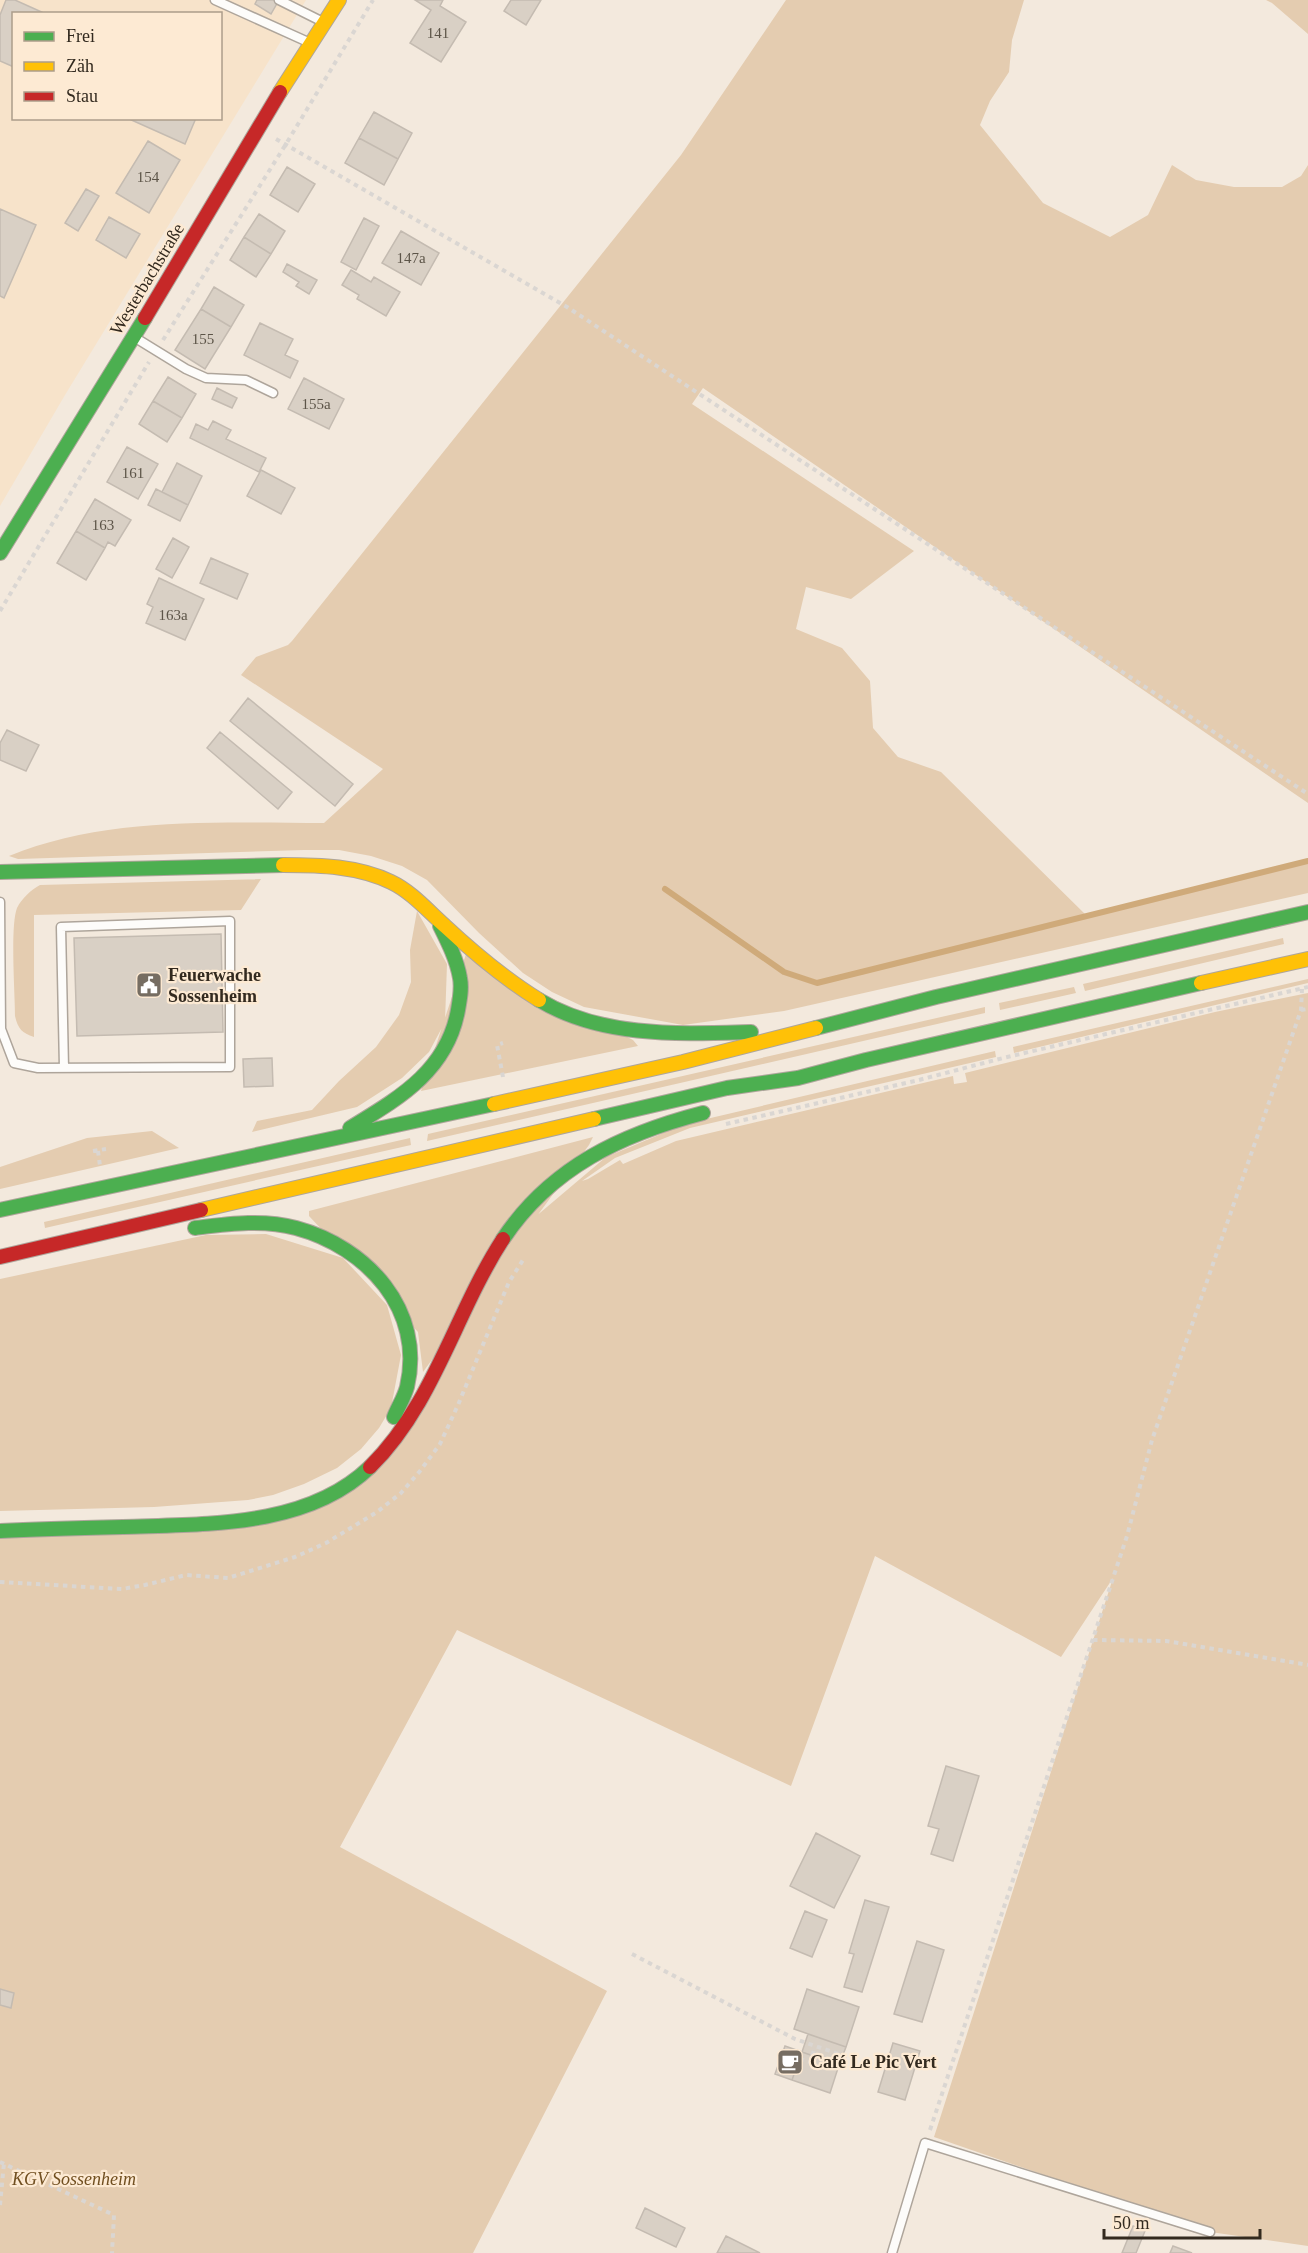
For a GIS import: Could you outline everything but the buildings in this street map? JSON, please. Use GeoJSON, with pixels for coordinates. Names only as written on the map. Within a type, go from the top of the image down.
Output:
{"type":"FeatureCollection","features":[{"type":"Feature","properties":{"kind":"main road","name":"Westerbachstraße"},"geometry":{"type":"LineString","coordinates":[[323,22],[334,0]]}},
{"type":"Feature","properties":{"kind":"main road","name":"Westerbachstraße"},"geometry":{"type":"LineString","coordinates":[[0,553],[134,337],[310,43],[339,0]]}},
{"type":"Feature","properties":{"kind":"main road"},"geometry":{"type":"LineString","coordinates":[[0,872],[302,865],[338,867],[365,872],[391,882],[411,894],[436,918],[519,986],[546,1004],[577,1017],[612,1026],[660,1033],[802,1031]]}},
{"type":"Feature","properties":{"kind":"main road"},"geometry":{"type":"LineString","coordinates":[[0,1210],[328,1141],[683,1062],[936,997],[1308,912]]}},
{"type":"Feature","properties":{"kind":"main road"},"geometry":{"type":"LineString","coordinates":[[328,1141],[400,1098],[425,1076],[446,1049],[458,1020],[461,980],[455,957],[436,918]]}},
{"type":"Feature","properties":{"kind":"main road"},"geometry":{"type":"LineString","coordinates":[[740,1101],[798,1078],[866,1060],[1308,959]]}},
{"type":"Feature","properties":{"kind":"main road"},"geometry":{"type":"LineString","coordinates":[[0,1257],[727,1088],[798,1078]]}},
{"type":"Feature","properties":{"kind":"main road"},"geometry":{"type":"LineString","coordinates":[[0,1531],[224,1522],[278,1513],[325,1498],[366,1471],[390,1446],[409,1421],[434,1376],[470,1296],[492,1256],[512,1226],[535,1200],[563,1175],[602,1149],[647,1128],[720,1108]]}},
{"type":"Feature","properties":{"kind":"main road"},"geometry":{"type":"LineString","coordinates":[[0,1519],[229,1509],[260,1505],[310,1491],[342,1474],[369,1453],[392,1422],[407,1388],[410,1356],[407,1329],[397,1302],[383,1278],[359,1256],[327,1238],[298,1229],[265,1223],[226,1224],[189,1229],[117,1229]]}},
{"type":"Feature","properties":{"kind":"lane"},"geometry":{"type":"LineString","coordinates":[[216,0],[310,43]]}},
{"type":"Feature","properties":{"kind":"lane"},"geometry":{"type":"LineString","coordinates":[[279,0],[323,22]]}},
{"type":"Feature","properties":{"kind":"lane"},"geometry":{"type":"LineString","coordinates":[[134,337],[186,369],[207,378],[246,380],[273,393]]}},
{"type":"Feature","properties":{"kind":"lane"},"geometry":{"type":"LineString","coordinates":[[0,902],[1,1029],[14,1064],[38,1068],[64,1068],[230,1067],[230,921],[61,927],[64,1068]]}},
{"type":"Feature","properties":{"kind":"lane"},"geometry":{"type":"LineString","coordinates":[[892,2253],[925,2143],[1210,2232]]}},
{"type":"Feature","properties":{"kind":"path"},"geometry":{"type":"LineString","coordinates":[[0,611],[156,351],[373,0]]}},
{"type":"Feature","properties":{"kind":"path"},"geometry":{"type":"LineString","coordinates":[[258,129],[567,307],[1308,794]]}},
{"type":"Feature","properties":{"kind":"path"},"geometry":{"type":"LineString","coordinates":[[717,1126],[1308,987]]}},
{"type":"Feature","properties":{"kind":"path"},"geometry":{"type":"LineString","coordinates":[[925,2143],[1127,1536],[1152,1440],[1301,1010],[1302,989]]}},
{"type":"Feature","properties":{"kind":"path"},"geometry":{"type":"LineString","coordinates":[[1301,1010],[1308,1009]]}},
{"type":"Feature","properties":{"kind":"path"},"geometry":{"type":"LineString","coordinates":[[503,1043],[497,1045],[508,1101]]}},
{"type":"Feature","properties":{"kind":"path"},"geometry":{"type":"LineString","coordinates":[[93,1151],[106,1149]]}},
{"type":"Feature","properties":{"kind":"path"},"geometry":{"type":"LineString","coordinates":[[0,1582],[122,1589],[186,1575],[228,1578],[295,1557],[326,1543],[377,1512],[401,1493],[440,1444],[509,1282],[525,1256]]}},
{"type":"Feature","properties":{"kind":"path"},"geometry":{"type":"LineString","coordinates":[[1093,1640],[1166,1641],[1308,1665]]}},
{"type":"Feature","properties":{"kind":"path"},"geometry":{"type":"LineString","coordinates":[[632,1954],[795,2039],[856,2060]]}},
{"type":"Feature","properties":{"kind":"path"},"geometry":{"type":"LineString","coordinates":[[791,2056],[810,2062],[815,2047]]}},
{"type":"Feature","properties":{"kind":"path"},"geometry":{"type":"LineString","coordinates":[[0,2205],[2,2163],[114,2215],[112,2253]]}},
{"type":"Feature","properties":{"kind":"shaded area"},"geometry":{"type":"Polygon","coordinates":[[[0,0],[306,0],[65,395],[0,506],[0,0]]]}},
{"type":"Feature","properties":{"kind":"green space"},"geometry":{"type":"Polygon","coordinates":[[[786,0],[1024,0],[1012,40],[1009,72],[990,101],[980,125],[1043,203],[1110,237],[1148,215],[1172,165],[1196,180],[1234,187],[1282,187],[1301,176],[1308,165],[1308,803],[703,388],[692,404],[914,551],[851,599],[806,587],[796,629],[842,648],[870,681],[873,728],[898,757],[941,772],[1088,917],[1308,861],[1308,893],[784,1011],[683,1025],[584,1007],[552,992],[523,973],[479,933],[427,880],[402,866],[371,856],[339,850],[304,850],[18,859],[9,856],[46,843],[124,828],[205,823],[324,823],[383,769],[241,675],[256,657],[288,645],[292,641],[681,155],[786,0]]]}},
{"type":"Feature","properties":{"kind":"green space"},"geometry":{"type":"Polygon","coordinates":[[[1266,0],[1308,0],[1308,34],[1272,3],[1266,0]]]}},
{"type":"Feature","properties":{"kind":"green space"},"geometry":{"type":"Polygon","coordinates":[[[261,879],[241,910],[34,915],[34,1037],[19,1027],[15,1016],[13,944],[15,917],[21,901],[40,885],[261,879]]]}},
{"type":"Feature","properties":{"kind":"green space"},"geometry":{"type":"Polygon","coordinates":[[[417,911],[447,964],[445,1022],[429,1052],[402,1078],[357,1107],[252,1132],[257,1121],[312,1110],[376,1047],[399,1015],[411,982],[410,950],[417,911]]]}},
{"type":"Feature","properties":{"kind":"green space"},"geometry":{"type":"Polygon","coordinates":[[[1283,938],[1284,944],[1085,991],[1083,984],[1283,938]]]}},
{"type":"Feature","properties":{"kind":"green space"},"geometry":{"type":"Polygon","coordinates":[[[466,954],[633,1040],[638,1046],[421,1091],[466,954]]]}},
{"type":"Feature","properties":{"kind":"green space"},"geometry":{"type":"Polygon","coordinates":[[[1308,979],[1308,983],[1014,1053],[1013,1047],[1308,979]]]}},
{"type":"Feature","properties":{"kind":"green space"},"geometry":{"type":"Polygon","coordinates":[[[1074,987],[1076,993],[1000,1010],[999,1003],[1074,987]]]}},
{"type":"Feature","properties":{"kind":"green space","name":"KGV Sossenheim"},"geometry":{"type":"Polygon","coordinates":[[[1308,993],[1308,2246],[1210,2232],[934,2137],[1113,1578],[1061,1657],[875,1556],[791,1786],[457,1630],[340,1847],[607,1991],[473,2253],[0,2253],[0,1537],[225,1530],[364,1483],[498,1264],[528,1223],[606,1157],[685,1124],[995,1051],[996,1057],[690,1128],[615,1158],[582,1181],[620,1160],[623,1164],[676,1141],[953,1076],[954,1084],[967,1082],[965,1073],[1215,1012],[1308,993]]]}},
{"type":"Feature","properties":{"kind":"green space"},"geometry":{"type":"Polygon","coordinates":[[[985,1007],[985,1013],[427,1141],[428,1134],[985,1007]]]}},
{"type":"Feature","properties":{"kind":"green space"},"geometry":{"type":"Polygon","coordinates":[[[152,1131],[179,1148],[0,1189],[0,1167],[87,1138],[152,1131]]]}},
{"type":"Feature","properties":{"kind":"green space"},"geometry":{"type":"Polygon","coordinates":[[[593,1137],[423,1372],[418,1332],[309,1216],[309,1211],[593,1137]]]}},
{"type":"Feature","properties":{"kind":"green space"},"geometry":{"type":"Polygon","coordinates":[[[410,1138],[411,1145],[45,1228],[44,1222],[410,1138]]]}},
{"type":"Feature","properties":{"kind":"green space"},"geometry":{"type":"Polygon","coordinates":[[[266,1234],[343,1258],[387,1305],[401,1355],[391,1408],[379,1428],[361,1449],[337,1468],[304,1484],[273,1495],[248,1500],[154,1507],[0,1511],[0,1279],[206,1235],[266,1234]]]}},
{"type":"Feature","properties":{"kind":"waterway"},"geometry":{"type":"LineString","coordinates":[[665,889],[784,972],[817,983],[1308,861]]}},
{"type":"Feature","properties":{"kind":"traffic: fast"},"geometry":{"type":"LineString","coordinates":[[0,553],[145,318]]}},
{"type":"Feature","properties":{"kind":"traffic: fast"},"geometry":{"type":"LineString","coordinates":[[0,872],[283,865]]}},
{"type":"Feature","properties":{"kind":"traffic: fast"},"geometry":{"type":"LineString","coordinates":[[816,1028],[936,997],[1308,912]]}},
{"type":"Feature","properties":{"kind":"traffic: fast"},"geometry":{"type":"LineString","coordinates":[[350,1128],[403,1094],[418,1081],[443,1050],[452,1031],[458,1010],[461,982],[459,971],[440,926]]}},
{"type":"Feature","properties":{"kind":"traffic: fast"},"geometry":{"type":"LineString","coordinates":[[594,1119],[727,1088],[798,1078],[866,1060],[1201,983]]}},
{"type":"Feature","properties":{"kind":"traffic: fast"},"geometry":{"type":"LineString","coordinates":[[539,1000],[563,1012],[615,1027],[669,1033],[751,1032]]}},
{"type":"Feature","properties":{"kind":"traffic: fast"},"geometry":{"type":"LineString","coordinates":[[0,1210],[494,1104]]}},
{"type":"Feature","properties":{"kind":"traffic: fast"},"geometry":{"type":"LineString","coordinates":[[503,1239],[543,1192],[566,1173],[591,1157],[644,1131],[703,1113]]}},
{"type":"Feature","properties":{"kind":"traffic: fast"},"geometry":{"type":"LineString","coordinates":[[195,1228],[258,1223],[284,1225],[322,1237],[346,1250],[367,1266],[385,1286],[399,1308],[407,1332],[410,1359],[407,1387],[394,1417]]}},
{"type":"Feature","properties":{"kind":"traffic: fast"},"geometry":{"type":"LineString","coordinates":[[0,1531],[187,1525],[254,1519],[316,1502],[345,1487],[370,1467]]}},
{"type":"Feature","properties":{"kind":"traffic: slow"},"geometry":{"type":"LineString","coordinates":[[280,92],[339,0]]}},
{"type":"Feature","properties":{"kind":"traffic: slow"},"geometry":{"type":"LineString","coordinates":[[283,865],[325,866],[352,870],[399,886],[490,965],[539,1000]]}},
{"type":"Feature","properties":{"kind":"traffic: slow"},"geometry":{"type":"LineString","coordinates":[[1201,983],[1308,959]]}},
{"type":"Feature","properties":{"kind":"traffic: slow"},"geometry":{"type":"LineString","coordinates":[[494,1104],[683,1062],[816,1028]]}},
{"type":"Feature","properties":{"kind":"traffic: slow"},"geometry":{"type":"LineString","coordinates":[[201,1210],[594,1119]]}},
{"type":"Feature","properties":{"kind":"traffic: jam"},"geometry":{"type":"LineString","coordinates":[[145,318],[280,92]]}},
{"type":"Feature","properties":{"kind":"traffic: jam"},"geometry":{"type":"LineString","coordinates":[[0,1257],[201,1210]]}},
{"type":"Feature","properties":{"kind":"traffic: jam"},"geometry":{"type":"LineString","coordinates":[[370,1467],[392,1442],[428,1387],[486,1267],[503,1239]]}},
{"type":"Feature","properties":{"kind":"place","name":"Feuerwache Sossenheim"},"geometry":{"type":"Point","coordinates":[149,985]}},
{"type":"Feature","properties":{"kind":"place","name":"Café Le Pic Vert"},"geometry":{"type":"Point","coordinates":[790,2062]}}]}
